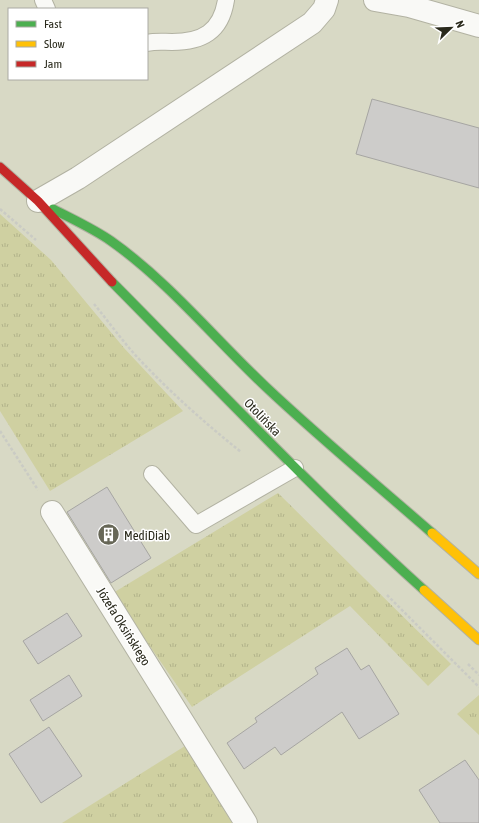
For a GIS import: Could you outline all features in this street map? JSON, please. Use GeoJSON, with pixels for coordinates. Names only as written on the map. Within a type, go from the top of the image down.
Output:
{"type":"FeatureCollection","features":[{"type":"Feature","properties":{"kind":"main road","name":"Otolińska"},"geometry":{"type":"LineString","coordinates":[[0,166],[38,201],[112,282],[295,468],[369,541],[479,640]]}},
{"type":"Feature","properties":{"kind":"main road","name":"Otolińska"},"geometry":{"type":"LineString","coordinates":[[38,201],[110,240],[134,258],[159,280],[244,366],[282,402],[479,574]]}},
{"type":"Feature","properties":{"kind":"street"},"geometry":{"type":"LineString","coordinates":[[38,201],[78,178],[312,23],[324,9],[327,0]]}},
{"type":"Feature","properties":{"kind":"street"},"geometry":{"type":"LineString","coordinates":[[375,0],[410,3],[479,26]]}},
{"type":"Feature","properties":{"kind":"street","name":"Józefa Oksińskiego"},"geometry":{"type":"LineString","coordinates":[[52,512],[246,823]]}},
{"type":"Feature","properties":{"kind":"lane"},"geometry":{"type":"LineString","coordinates":[[148,43],[199,39],[214,29],[224,12],[226,0]]}},
{"type":"Feature","properties":{"kind":"lane"},"geometry":{"type":"LineString","coordinates":[[152,474],[196,526],[295,468]]}},
{"type":"Feature","properties":{"kind":"path"},"geometry":{"type":"LineString","coordinates":[[0,431],[52,512]]}},
{"type":"Feature","properties":{"kind":"green space"},"geometry":{"type":"Polygon","coordinates":[[[0,214],[51,260],[124,348],[183,411],[50,491],[0,411],[0,214]]]}},
{"type":"Feature","properties":{"kind":"green space"},"geometry":{"type":"Polygon","coordinates":[[[278,493],[451,664],[428,686],[350,606],[192,707],[113,593],[278,493]]]}},
{"type":"Feature","properties":{"kind":"green space"},"geometry":{"type":"Polygon","coordinates":[[[479,695],[479,735],[457,714],[479,695]]]}},
{"type":"Feature","properties":{"kind":"green space"},"geometry":{"type":"Polygon","coordinates":[[[185,746],[232,823],[62,823],[185,746]]]}},
{"type":"Feature","properties":{"kind":"building"},"geometry":{"type":"Polygon","coordinates":[[[372,99],[479,128],[479,188],[356,154],[372,99]]]}},
{"type":"Feature","properties":{"kind":"building","name":"MediDiab"},"geometry":{"type":"Polygon","coordinates":[[[107,487],[151,558],[111,583],[67,512],[107,487]]]}},
{"type":"Feature","properties":{"kind":"building"},"geometry":{"type":"Polygon","coordinates":[[[67,613],[82,636],[38,664],[23,641],[67,613]]]}},
{"type":"Feature","properties":{"kind":"building"},"geometry":{"type":"Polygon","coordinates":[[[347,648],[361,670],[369,665],[399,714],[359,739],[342,712],[281,755],[275,747],[244,769],[227,743],[257,722],[255,718],[318,674],[315,668],[347,648]]]}},
{"type":"Feature","properties":{"kind":"building"},"geometry":{"type":"Polygon","coordinates":[[[69,675],[82,696],[43,721],[30,700],[69,675]]]}},
{"type":"Feature","properties":{"kind":"building"},"geometry":{"type":"Polygon","coordinates":[[[49,727],[82,776],[41,803],[9,754],[49,727]]]}},
{"type":"Feature","properties":{"kind":"building"},"geometry":{"type":"Polygon","coordinates":[[[465,760],[479,780],[479,823],[440,823],[419,790],[465,760]]]}},
{"type":"Feature","properties":{"kind":"traffic: fast"},"geometry":{"type":"LineString","coordinates":[[53,209],[90,228],[111,241],[153,274],[247,369],[286,406],[432,533]]}},
{"type":"Feature","properties":{"kind":"traffic: fast"},"geometry":{"type":"LineString","coordinates":[[112,282],[305,477],[424,590]]}},
{"type":"Feature","properties":{"kind":"traffic: slow"},"geometry":{"type":"LineString","coordinates":[[432,533],[479,574]]}},
{"type":"Feature","properties":{"kind":"traffic: slow"},"geometry":{"type":"LineString","coordinates":[[424,590],[479,640]]}},
{"type":"Feature","properties":{"kind":"traffic: jam"},"geometry":{"type":"LineString","coordinates":[[0,167],[38,201],[112,282]]}},
{"type":"Feature","properties":{"kind":"place","name":"MediDiab"},"geometry":{"type":"Point","coordinates":[109,535]}}]}
